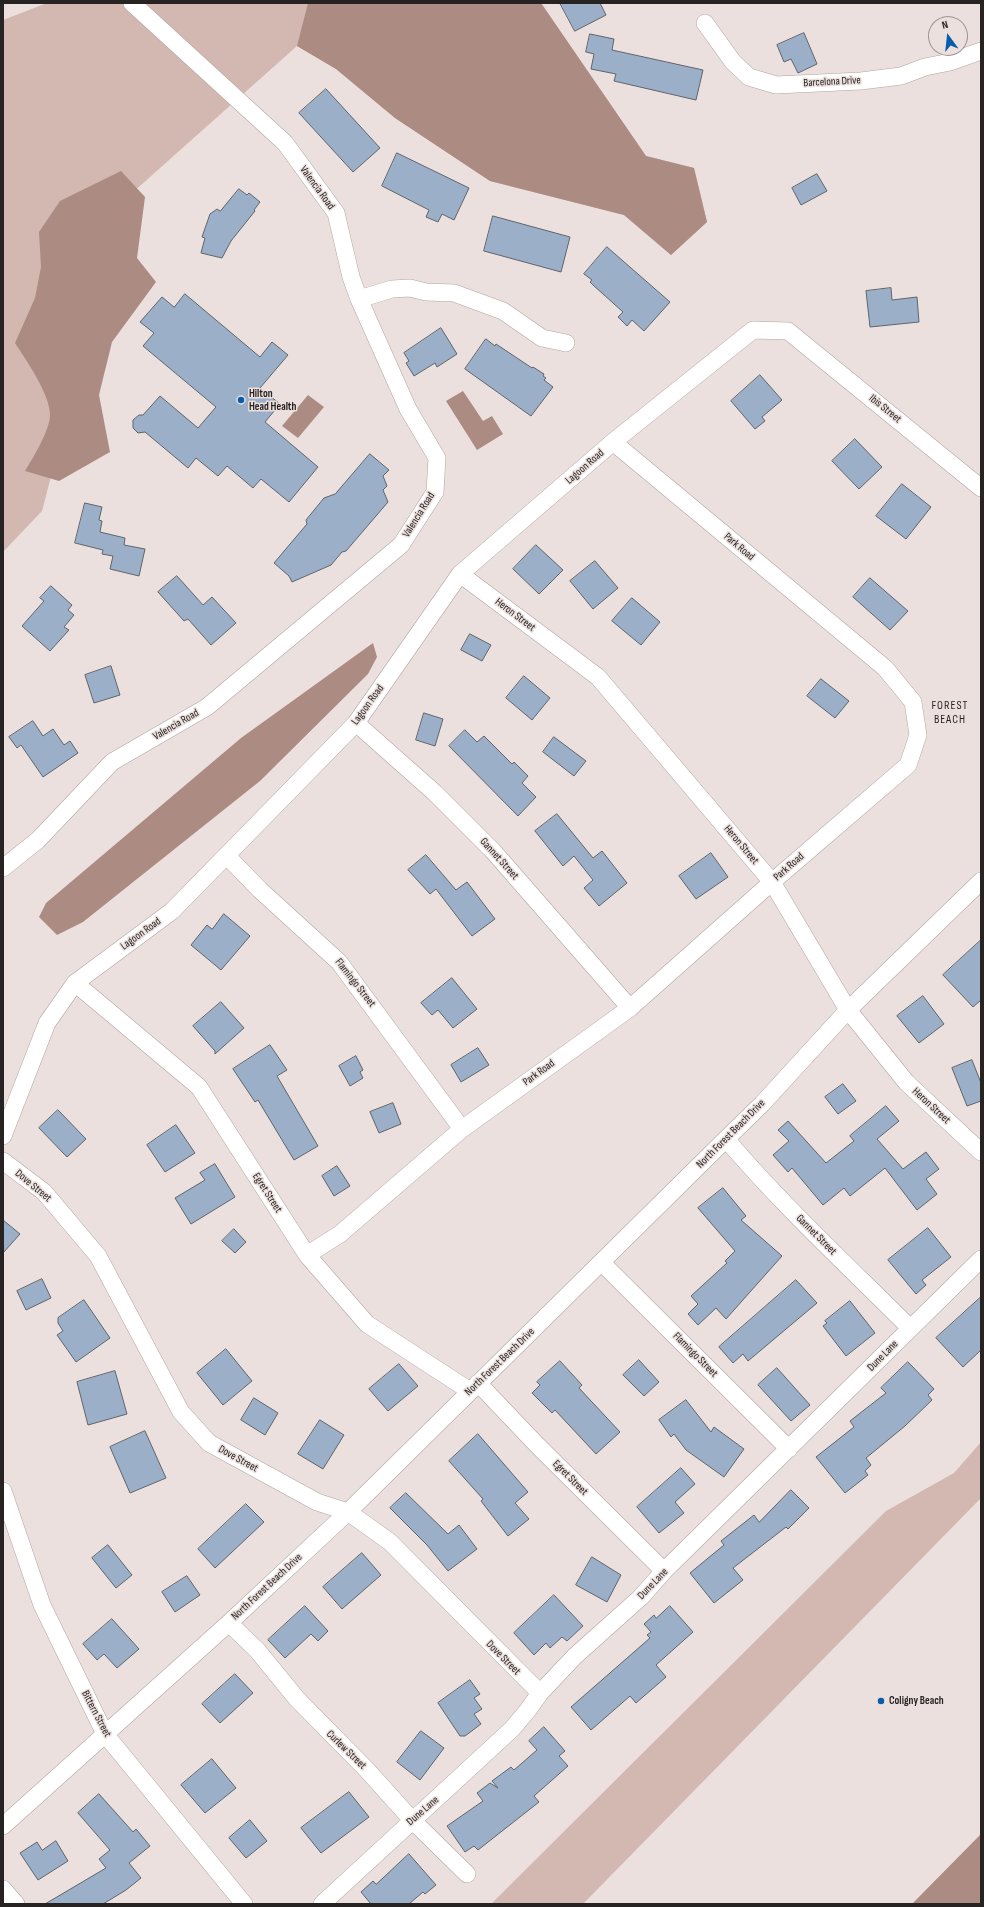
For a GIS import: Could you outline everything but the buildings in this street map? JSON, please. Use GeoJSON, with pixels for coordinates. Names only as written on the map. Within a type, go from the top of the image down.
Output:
{"type":"FeatureCollection","features":[{"type":"Feature","properties":{"kind":"street","name":"Valencia Road"},"geometry":{"type":"LineString","coordinates":[[3,868],[38,840],[112,762],[207,707],[401,545],[435,492],[437,458],[408,409],[360,300],[351,277],[336,213],[284,143],[132,3]]}},
{"type":"Feature","properties":{"kind":"street","name":"Barcelona Drive"},"geometry":{"type":"LineString","coordinates":[[705,23],[733,62],[749,77],[776,84],[861,81],[901,76],[925,67],[950,62],[981,51]]}},
{"type":"Feature","properties":{"kind":"street"},"geometry":{"type":"LineString","coordinates":[[360,300],[392,289],[410,288],[426,292],[454,293],[502,311],[542,338],[566,343]]}},
{"type":"Feature","properties":{"kind":"street","name":"Lagoon Road"},"geometry":{"type":"LineString","coordinates":[[3,1136],[47,1023],[75,983],[172,911],[356,723],[460,574],[613,442],[753,330],[788,331]]}},
{"type":"Feature","properties":{"kind":"street","name":"Ibis Street"},"geometry":{"type":"LineString","coordinates":[[788,331],[981,488]]}},
{"type":"Feature","properties":{"kind":"street","name":"Park Road"},"geometry":{"type":"LineString","coordinates":[[307,1255],[340,1234],[462,1129],[630,1008],[772,882],[908,765],[918,735],[913,702],[885,668],[613,442]]}},
{"type":"Feature","properties":{"kind":"street","name":"Heron Street"},"geometry":{"type":"LineString","coordinates":[[460,574],[598,677],[772,882],[848,1010],[906,1082],[978,1143]]}},
{"type":"Feature","properties":{"kind":"street","name":"Gannet Street"},"geometry":{"type":"LineString","coordinates":[[356,723],[435,793],[493,851],[630,1008]]}},
{"type":"Feature","properties":{"kind":"street","name":"Flamingo Street"},"geometry":{"type":"LineString","coordinates":[[227,856],[260,890],[339,962],[462,1129]]}},
{"type":"Feature","properties":{"kind":"street","name":"North Forest Beach Drive"},"geometry":{"type":"LineString","coordinates":[[3,1826],[230,1622],[348,1512],[762,1104],[848,1010],[981,881]]}},
{"type":"Feature","properties":{"kind":"street","name":"Egret Street"},"geometry":{"type":"LineString","coordinates":[[75,983],[199,1087],[307,1255],[367,1324],[474,1387],[543,1451],[664,1571]]}},
{"type":"Feature","properties":{"kind":"street","name":"Gannet Street"},"geometry":{"type":"LineString","coordinates":[[726,1139],[749,1166],[801,1220],[910,1328]]}},
{"type":"Feature","properties":{"kind":"street","name":"Dove Street"},"geometry":{"type":"LineString","coordinates":[[3,1161],[44,1192],[98,1256],[181,1412],[209,1443],[317,1502],[348,1512],[390,1542],[511,1666],[540,1693]]}},
{"type":"Feature","properties":{"kind":"street","name":"Dune Lane"},"geometry":{"type":"LineString","coordinates":[[322,1904],[512,1729],[540,1693],[575,1656],[641,1598],[664,1571],[703,1535],[981,1259]]}},
{"type":"Feature","properties":{"kind":"street","name":"Flamingo Street"},"geometry":{"type":"LineString","coordinates":[[602,1263],[788,1449]]}},
{"type":"Feature","properties":{"kind":"street","name":"Bittern Street"},"geometry":{"type":"LineString","coordinates":[[3,1492],[42,1605],[104,1734],[244,1904]]}},
{"type":"Feature","properties":{"kind":"street","name":"Curlew Street"},"geometry":{"type":"LineString","coordinates":[[230,1622],[232,1626],[261,1655],[297,1699],[367,1770],[412,1820],[467,1874]]}},
{"type":"Feature","properties":{"kind":"street"},"geometry":{"type":"LineString","coordinates":[[3,1889],[16,1904]]}},
{"type":"Feature","properties":{"kind":"shaded area"},"geometry":{"type":"Polygon","coordinates":[[[47,3],[541,3],[646,156],[694,168],[707,222],[671,255],[624,215],[490,181],[395,118],[336,69],[297,46],[123,201],[42,511],[3,552],[3,20],[47,3]]]}},
{"type":"Feature","properties":{"kind":"shaded area"},"geometry":{"type":"Polygon","coordinates":[[[308,3],[541,3],[646,156],[694,168],[707,222],[671,255],[624,215],[490,181],[395,118],[336,69],[297,46],[308,3]]]}},
{"type":"Feature","properties":{"kind":"shaded area"},"geometry":{"type":"Polygon","coordinates":[[[121,171],[145,197],[137,258],[156,282],[112,342],[99,395],[110,452],[59,481],[25,471],[44,436],[50,415],[49,407],[42,387],[15,343],[35,298],[41,267],[39,232],[60,201],[121,171]]]}},
{"type":"Feature","properties":{"kind":"shaded area"},"geometry":{"type":"Polygon","coordinates":[[[463,391],[483,421],[492,416],[503,434],[477,450],[446,401],[463,391]]]}},
{"type":"Feature","properties":{"kind":"shaded area"},"geometry":{"type":"Polygon","coordinates":[[[308,395],[324,407],[298,438],[282,426],[308,395]]]}},
{"type":"Feature","properties":{"kind":"shaded area"},"geometry":{"type":"Polygon","coordinates":[[[373,643],[377,657],[368,674],[260,781],[83,922],[57,935],[39,917],[46,903],[241,738],[373,643]]]}},
{"type":"Feature","properties":{"kind":"shaded area"},"geometry":{"type":"Polygon","coordinates":[[[981,1442],[981,1498],[583,1904],[491,1904],[886,1511],[954,1473],[981,1442]]]}},
{"type":"Feature","properties":{"kind":"shaded area"},"geometry":{"type":"Polygon","coordinates":[[[981,1834],[981,1904],[912,1904],[981,1834]]]}},
{"type":"Feature","properties":{"kind":"place","name":"Hilton Head Health"},"geometry":{"type":"Point","coordinates":[241,400]}},
{"type":"Feature","properties":{"kind":"place","name":"Coligny Beach"},"geometry":{"type":"Point","coordinates":[881,1701]}},
{"type":"Feature","properties":{"kind":"district","name":"FOREST BEACH"},"geometry":{"type":"Point","coordinates":[950,713]}}]}
